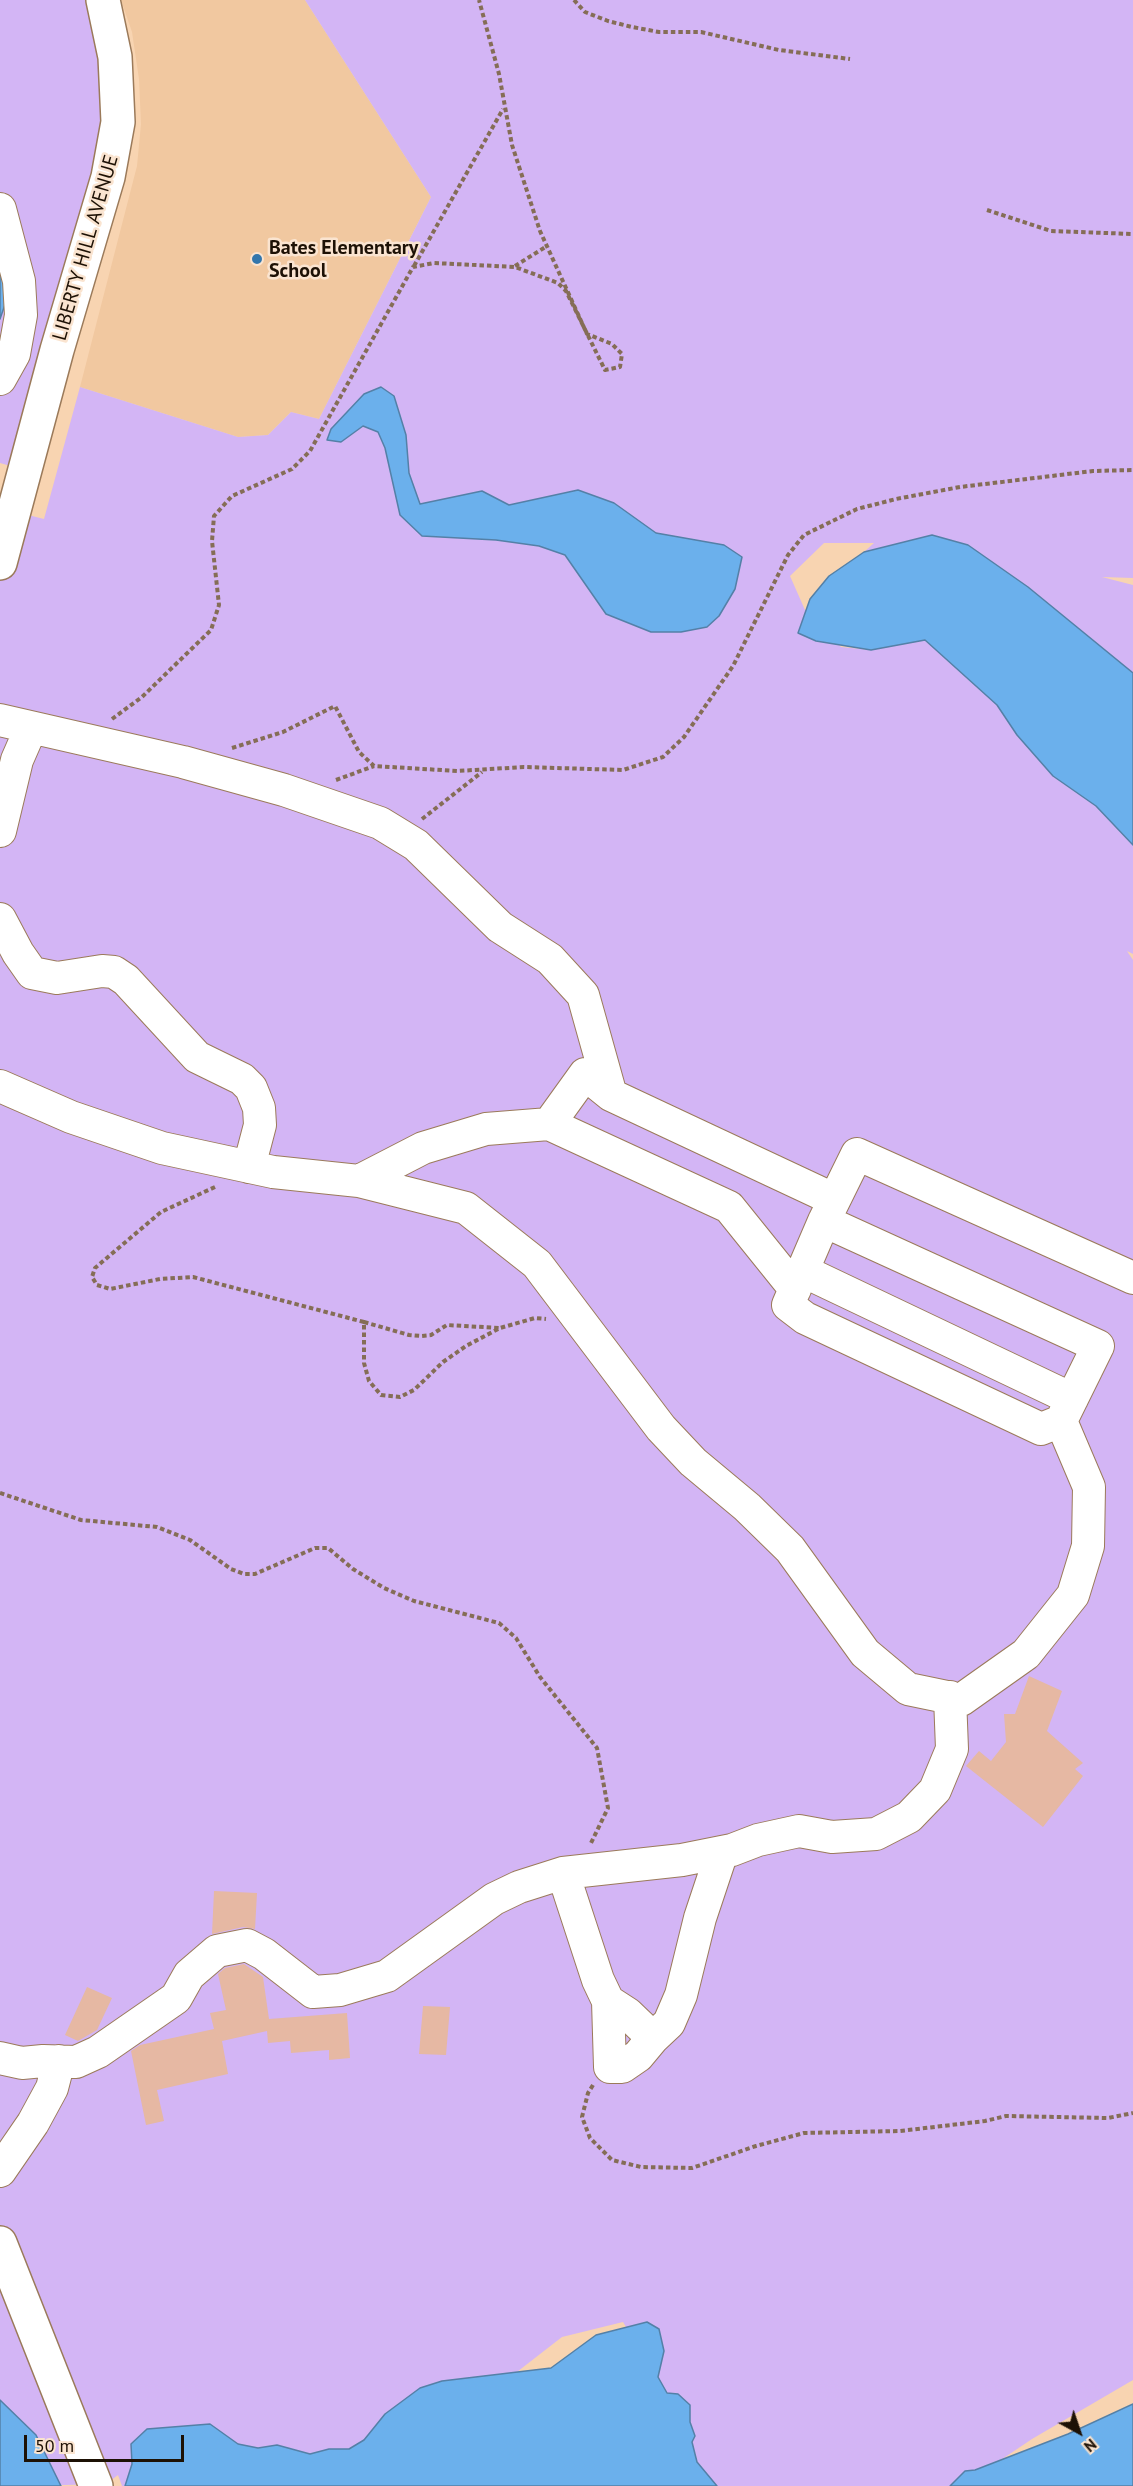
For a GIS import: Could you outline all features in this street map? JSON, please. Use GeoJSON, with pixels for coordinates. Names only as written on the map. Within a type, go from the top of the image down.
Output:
{"type":"FeatureCollection","features":[{"type":"Feature","properties":{"kind":"main road","name":"LIBERTY HILL AVENUE"},"geometry":{"type":"LineString","coordinates":[[0,563],[9,488],[108,177],[118,122],[115,57],[102,0]]}},
{"type":"Feature","properties":{"kind":"main road"},"geometry":{"type":"LineString","coordinates":[[0,2243],[96,2486]]}},
{"type":"Feature","properties":{"kind":"lane"},"geometry":{"type":"LineString","coordinates":[[0,209],[18,281],[21,315],[14,354],[0,379]]}},
{"type":"Feature","properties":{"kind":"lane"},"geometry":{"type":"LineString","coordinates":[[0,720],[183,762],[284,790],[380,823],[416,845],[500,927],[550,959],[583,995],[611,1095]]}},
{"type":"Feature","properties":{"kind":"lane"},"geometry":{"type":"LineString","coordinates":[[0,831],[17,760],[32,728]]}},
{"type":"Feature","properties":{"kind":"lane"},"geometry":{"type":"LineString","coordinates":[[0,919],[18,953],[32,973],[57,978],[102,970],[114,972],[126,980],[197,1057],[242,1079],[250,1088],[259,1108],[260,1125],[249,1167]]}},
{"type":"Feature","properties":{"kind":"lane"},"geometry":{"type":"LineString","coordinates":[[549,1124],[585,1074],[611,1095],[829,1210],[1098,1346],[1067,1410],[1041,1429],[805,1318],[788,1305],[829,1210],[857,1154],[1133,1278]]}},
{"type":"Feature","properties":{"kind":"lane"},"geometry":{"type":"LineString","coordinates":[[0,1086],[71,1117],[162,1148],[273,1172],[359,1181],[466,1208],[537,1264],[661,1428],[693,1462],[747,1507],[790,1549],[865,1653],[908,1689],[961,1700],[1026,1654],[1073,1595],[1088,1546],[1089,1486],[1067,1410],[799,1280],[729,1207],[549,1124],[486,1129],[423,1148],[359,1181]]}},
{"type":"Feature","properties":{"kind":"lane"},"geometry":{"type":"LineString","coordinates":[[0,2058],[22,2063],[76,2062],[98,2052],[176,1998],[189,1974],[217,1951],[247,1945],[264,1954],[313,1992],[340,1990],[387,1976],[494,1899],[563,1873],[682,1860],[722,1852],[799,1831],[832,1837],[876,1834],[909,1817],[935,1790],[952,1749],[950,1697]]}},
{"type":"Feature","properties":{"kind":"lane"},"geometry":{"type":"LineString","coordinates":[[563,1873],[598,1980],[608,2001],[610,2067],[622,2067],[630,2062],[669,2023],[681,1995],[700,1918],[722,1852]]}},
{"type":"Feature","properties":{"kind":"lane"},"geometry":{"type":"LineString","coordinates":[[608,2001],[628,2014],[653,2038]]}},
{"type":"Feature","properties":{"kind":"lane"},"geometry":{"type":"LineString","coordinates":[[0,2171],[33,2123],[52,2088],[59,2061]]}},
{"type":"Feature","properties":{"kind":"path"},"geometry":{"type":"LineString","coordinates":[[413,267],[434,263],[515,267],[558,283],[566,291],[587,334],[605,370],[621,367],[622,354],[612,344],[587,334],[546,246],[512,145],[491,43],[479,0]]}},
{"type":"Feature","properties":{"kind":"path"},"geometry":{"type":"LineString","coordinates":[[574,0],[585,12],[632,27],[658,32],[701,32],[778,50],[850,59]]}},
{"type":"Feature","properties":{"kind":"path"},"geometry":{"type":"LineString","coordinates":[[107,723],[142,696],[211,630],[219,606],[212,541],[214,516],[232,496],[292,469],[310,451],[504,107]]}},
{"type":"Feature","properties":{"kind":"path"},"geometry":{"type":"LineString","coordinates":[[987,210],[1052,231],[1107,231],[1133,234]]}},
{"type":"Feature","properties":{"kind":"path"},"geometry":{"type":"LineString","coordinates":[[515,267],[546,246]]}},
{"type":"Feature","properties":{"kind":"path"},"geometry":{"type":"LineString","coordinates":[[223,749],[246,745],[283,732],[335,706],[359,752],[374,766],[418,770],[483,771],[524,766],[623,771],[663,757],[684,737],[732,666],[788,555],[804,535],[857,509],[896,499],[960,487],[1093,471],[1133,470]]}},
{"type":"Feature","properties":{"kind":"path"},"geometry":{"type":"LineString","coordinates":[[416,845],[416,826],[430,811],[483,771]]}},
{"type":"Feature","properties":{"kind":"path"},"geometry":{"type":"LineString","coordinates":[[249,1167],[233,1172],[214,1188],[161,1212],[95,1268],[92,1277],[97,1285],[110,1289],[160,1279],[194,1277],[409,1335],[431,1335],[447,1325],[500,1328]]}},
{"type":"Feature","properties":{"kind":"path"},"geometry":{"type":"LineString","coordinates":[[364,1322],[364,1363],[369,1381],[381,1395],[400,1397],[414,1390],[443,1362],[500,1328],[535,1318],[579,1321]]}},
{"type":"Feature","properties":{"kind":"path"},"geometry":{"type":"LineString","coordinates":[[0,1492],[81,1520],[165,1530],[190,1540],[231,1569],[244,1574],[266,1570],[315,1548],[328,1548],[353,1569],[384,1588],[414,1601],[499,1623],[516,1638],[540,1677],[597,1748],[608,1808],[601,1827],[589,1847]]}},
{"type":"Feature","properties":{"kind":"path"},"geometry":{"type":"LineString","coordinates":[[597,2080],[588,2093],[582,2117],[591,2138],[612,2160],[641,2167],[692,2168],[756,2146],[804,2133],[900,2131],[985,2121],[1006,2116],[1108,2118],[1133,2113]]}},
{"type":"Feature","properties":{"kind":"shaded area"},"geometry":{"type":"Polygon","coordinates":[[[0,0],[85,0],[105,50],[105,136],[14,467],[0,463],[0,0]]]}},
{"type":"Feature","properties":{"kind":"shaded area","name":"Bates Elementary School"},"geometry":{"type":"Polygon","coordinates":[[[121,0],[305,0],[431,197],[319,419],[291,412],[268,435],[238,437],[80,387],[137,166],[141,124],[139,79],[132,32],[121,0]]]}},
{"type":"Feature","properties":{"kind":"shaded area"},"geometry":{"type":"Polygon","coordinates":[[[305,0],[1133,0],[1133,578],[1102,577],[1133,585],[1133,673],[1028,587],[968,545],[951,540],[904,542],[864,552],[874,543],[824,543],[790,576],[805,610],[841,647],[871,650],[925,640],[997,705],[1017,735],[1053,776],[1096,806],[1133,845],[1133,954],[1127,951],[1133,960],[1133,2380],[1032,2439],[962,2486],[704,2486],[692,2442],[694,2437],[623,2322],[562,2337],[428,2441],[357,2471],[132,2465],[125,2486],[122,2486],[118,2475],[106,2484],[23,2486],[0,2463],[0,508],[44,519],[80,387],[238,437],[268,435],[291,412],[319,419],[431,197],[305,0]]]}},
{"type":"Feature","properties":{"kind":"water"},"geometry":{"type":"Polygon","coordinates":[[[0,256],[9,293],[0,319],[0,256]]]}},
{"type":"Feature","properties":{"kind":"water"},"geometry":{"type":"Polygon","coordinates":[[[381,387],[394,396],[406,435],[409,473],[420,504],[482,491],[509,505],[578,490],[614,503],[656,533],[724,545],[742,557],[735,589],[719,616],[707,627],[681,632],[651,632],[606,614],[565,555],[539,546],[496,540],[422,536],[400,515],[385,448],[378,432],[363,426],[341,442],[327,440],[331,429],[364,394],[381,387]]]}},
{"type":"Feature","properties":{"kind":"water"},"geometry":{"type":"Polygon","coordinates":[[[932,535],[968,545],[1028,587],[1133,673],[1133,845],[1096,806],[1053,776],[1017,735],[997,705],[925,640],[871,650],[816,641],[798,633],[810,599],[829,576],[864,552],[932,535]]]}},
{"type":"Feature","properties":{"kind":"water"},"geometry":{"type":"Polygon","coordinates":[[[647,2322],[659,2329],[664,2351],[658,2377],[667,2393],[678,2394],[690,2405],[690,2422],[695,2436],[692,2442],[697,2462],[717,2486],[125,2486],[132,2464],[131,2444],[147,2429],[210,2424],[238,2444],[258,2448],[277,2445],[310,2454],[329,2449],[349,2449],[364,2440],[385,2414],[420,2388],[442,2381],[551,2368],[596,2335],[647,2322]]]}},
{"type":"Feature","properties":{"kind":"water"},"geometry":{"type":"Polygon","coordinates":[[[0,2400],[36,2435],[61,2486],[0,2486],[0,2400]]]}},
{"type":"Feature","properties":{"kind":"water"},"geometry":{"type":"Polygon","coordinates":[[[1133,2404],[1133,2486],[950,2486],[965,2471],[975,2470],[1068,2434],[1133,2404]]]}},
{"type":"Feature","properties":{"kind":"building"},"geometry":{"type":"Polygon","coordinates":[[[1029,1676],[1062,1691],[1047,1731],[1083,1763],[1075,1769],[1083,1776],[1043,1827],[966,1766],[979,1751],[991,1761],[1006,1742],[1004,1714],[1015,1714],[1029,1676]]]}},
{"type":"Feature","properties":{"kind":"building"},"geometry":{"type":"Polygon","coordinates":[[[214,1891],[257,1893],[255,1929],[243,1927],[212,1934],[214,1891]]]}},
{"type":"Feature","properties":{"kind":"building"},"geometry":{"type":"Polygon","coordinates":[[[244,1964],[263,1977],[269,2019],[347,2013],[350,2058],[329,2060],[329,2050],[291,2053],[290,2041],[268,2043],[267,2031],[222,2041],[228,2074],[157,2090],[164,2121],[146,2125],[131,2051],[140,2045],[214,2029],[210,2013],[226,2010],[218,1974],[225,1968],[244,1964]]]}},
{"type":"Feature","properties":{"kind":"building"},"geometry":{"type":"Polygon","coordinates":[[[87,1987],[112,1998],[97,2030],[78,2041],[65,2035],[87,1987]]]}},
{"type":"Feature","properties":{"kind":"building"},"geometry":{"type":"Polygon","coordinates":[[[423,2006],[450,2007],[446,2055],[419,2054],[423,2006]]]}},
{"type":"Feature","properties":{"kind":"place","name":"Bates Elementary School"},"geometry":{"type":"Point","coordinates":[257,259]}}]}
